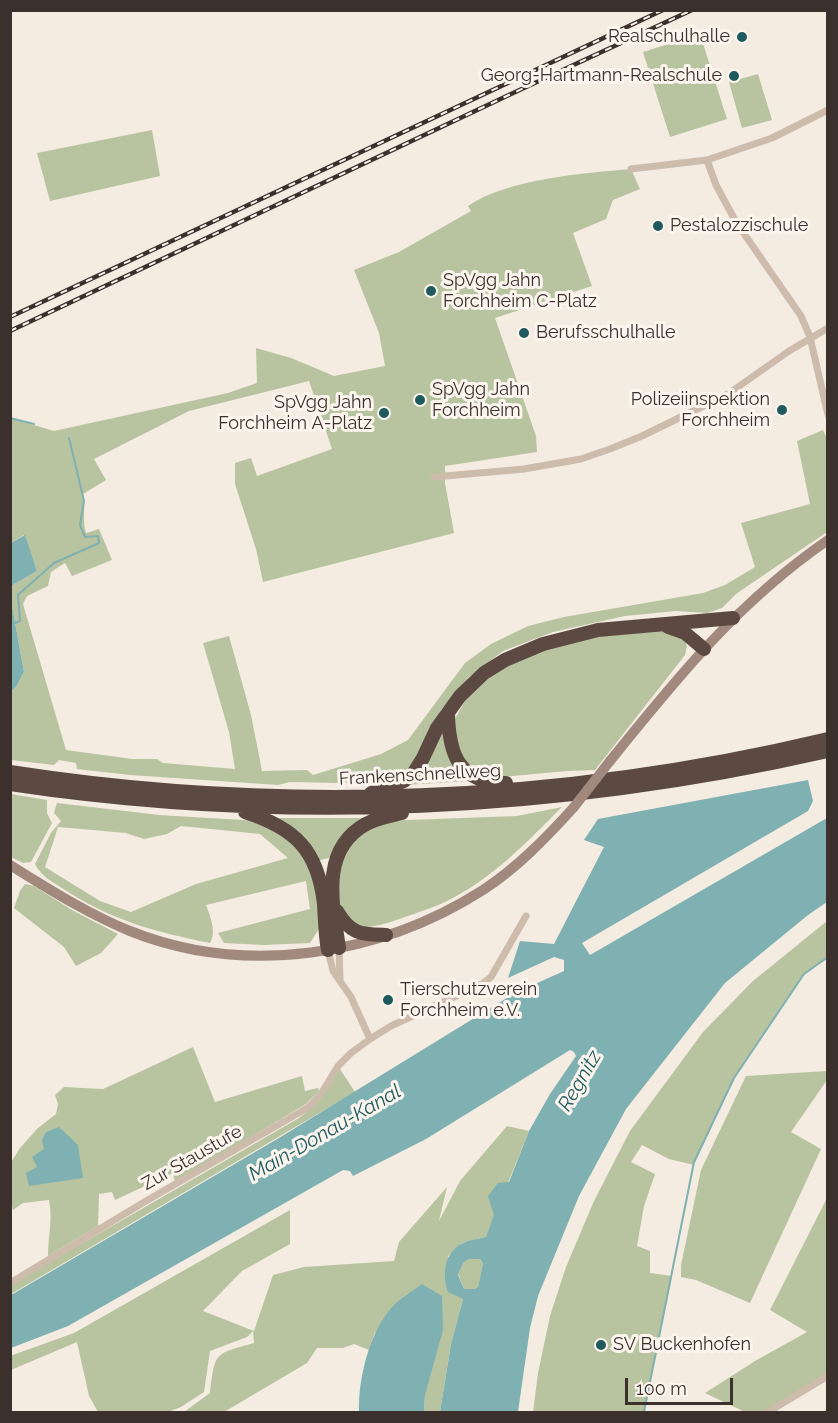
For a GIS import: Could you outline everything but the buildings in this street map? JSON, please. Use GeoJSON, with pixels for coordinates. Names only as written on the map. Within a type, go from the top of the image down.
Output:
{"type":"FeatureCollection","features":[{"type":"Feature","properties":{"kind":"highway"},"geometry":{"type":"LineString","coordinates":[[349,797],[391,786],[413,774],[437,728],[460,696],[484,673],[505,660],[557,639],[598,630],[733,618]]}},
{"type":"Feature","properties":{"kind":"highway"},"geometry":{"type":"LineString","coordinates":[[689,623],[702,632],[705,639],[704,649]]}},
{"type":"Feature","properties":{"kind":"highway"},"geometry":{"type":"LineString","coordinates":[[666,625],[685,633],[704,649]]}},
{"type":"Feature","properties":{"kind":"highway"},"geometry":{"type":"LineString","coordinates":[[448,714],[451,748],[458,763],[465,770],[489,782],[509,783],[522,788]]}},
{"type":"Feature","properties":{"kind":"highway","name":"Frankenschnellweg"},"geometry":{"type":"LineString","coordinates":[[10,772],[67,781],[258,796],[426,795],[522,788],[640,775],[713,763],[828,739]]}},
{"type":"Feature","properties":{"kind":"highway","name":"Frankenschnellweg"},"geometry":{"type":"LineString","coordinates":[[10,784],[63,792],[253,807],[350,809],[432,807],[643,787],[828,751]]}},
{"type":"Feature","properties":{"kind":"highway"},"geometry":{"type":"LineString","coordinates":[[223,805],[275,823],[290,832],[302,844],[313,859],[319,877],[333,949]]}},
{"type":"Feature","properties":{"kind":"highway"},"geometry":{"type":"LineString","coordinates":[[333,949],[331,885],[336,860],[341,849],[367,823],[432,807]]}},
{"type":"Feature","properties":{"kind":"highway"},"geometry":{"type":"LineString","coordinates":[[333,904],[344,923],[352,930],[362,934],[386,935]]}},
{"type":"Feature","properties":{"kind":"main road"},"geometry":{"type":"LineString","coordinates":[[10,865],[99,918],[159,941],[219,953],[283,956],[333,949],[386,935],[448,910],[485,889],[538,845],[574,807],[704,649],[733,618],[767,586],[828,540]]}},
{"type":"Feature","properties":{"kind":"street"},"geometry":{"type":"LineString","coordinates":[[631,169],[707,160],[772,138],[828,110]]}},
{"type":"Feature","properties":{"kind":"street"},"geometry":{"type":"LineString","coordinates":[[707,160],[716,185],[736,222],[801,316],[810,337],[828,415]]}},
{"type":"Feature","properties":{"kind":"street"},"geometry":{"type":"LineString","coordinates":[[434,477],[524,469],[581,459],[610,449],[728,394],[810,337],[828,328]]}},
{"type":"Feature","properties":{"kind":"street","name":"Zur Staustufe"},"geometry":{"type":"LineString","coordinates":[[10,1283],[309,1107],[321,1094],[338,1066],[370,1039],[391,1026],[471,990],[491,977],[526,916]]}},
{"type":"Feature","properties":{"kind":"street"},"geometry":{"type":"LineString","coordinates":[[333,949],[340,980]]}},
{"type":"Feature","properties":{"kind":"street"},"geometry":{"type":"LineString","coordinates":[[333,949],[333,971],[340,980],[370,1039]]}},
{"type":"Feature","properties":{"kind":"street"},"geometry":{"type":"LineString","coordinates":[[768,1413],[828,1376]]}},
{"type":"Feature","properties":{"kind":"green space"},"geometry":{"type":"Polygon","coordinates":[[[700,34],[727,119],[670,137],[643,52],[700,34]]]}},
{"type":"Feature","properties":{"kind":"green space"},"geometry":{"type":"Polygon","coordinates":[[[758,74],[772,120],[742,128],[729,82],[758,74]]]}},
{"type":"Feature","properties":{"kind":"green space"},"geometry":{"type":"Polygon","coordinates":[[[152,130],[160,176],[50,201],[37,153],[152,130]]]}},
{"type":"Feature","properties":{"kind":"green space"},"geometry":{"type":"Polygon","coordinates":[[[631,169],[640,189],[613,200],[606,219],[573,233],[592,286],[495,318],[536,436],[537,452],[445,466],[445,483],[454,533],[263,582],[256,549],[235,484],[235,463],[251,458],[257,476],[332,449],[309,381],[189,411],[94,459],[106,480],[83,494],[85,528],[86,533],[99,529],[112,560],[72,576],[65,563],[51,572],[48,586],[27,596],[23,604],[66,750],[132,759],[157,759],[163,763],[235,769],[229,732],[203,643],[229,636],[251,715],[262,771],[307,770],[313,775],[381,754],[408,740],[465,663],[491,644],[528,626],[564,617],[703,593],[725,585],[755,567],[741,523],[810,504],[797,441],[823,430],[828,441],[827,532],[736,594],[722,608],[707,613],[676,611],[625,616],[553,632],[503,651],[469,677],[441,710],[416,761],[401,775],[388,780],[336,783],[290,782],[278,785],[77,769],[76,763],[59,760],[54,765],[11,760],[11,691],[16,687],[24,672],[11,600],[11,586],[37,571],[24,535],[11,543],[10,418],[54,431],[228,393],[257,383],[256,348],[291,358],[334,376],[385,366],[379,333],[354,270],[399,252],[471,211],[468,206],[503,189],[546,179],[631,169]]]}},
{"type":"Feature","properties":{"kind":"green space"},"geometry":{"type":"Polygon","coordinates":[[[664,631],[685,640],[687,646],[685,655],[595,770],[491,778],[467,766],[455,744],[455,719],[466,699],[487,679],[504,667],[542,651],[596,636],[664,631]]]}},
{"type":"Feature","properties":{"kind":"green space"},"geometry":{"type":"Polygon","coordinates":[[[441,726],[459,770],[468,781],[404,785],[441,726]]]}},
{"type":"Feature","properties":{"kind":"green space"},"geometry":{"type":"Polygon","coordinates":[[[11,794],[47,800],[47,813],[52,823],[31,862],[23,863],[11,857],[11,794]]]}},
{"type":"Feature","properties":{"kind":"green space"},"geometry":{"type":"Polygon","coordinates":[[[57,803],[159,815],[260,821],[299,845],[311,867],[318,892],[320,927],[310,943],[264,945],[224,943],[218,933],[310,909],[306,881],[206,905],[213,929],[210,943],[170,934],[115,917],[80,899],[43,875],[37,868],[35,864],[51,833],[61,821],[54,813],[57,803]],[[181,826],[167,834],[144,839],[126,833],[58,827],[45,867],[100,901],[131,912],[196,884],[288,858],[260,834],[181,826]]]}},
{"type":"Feature","properties":{"kind":"green space"},"geometry":{"type":"Polygon","coordinates":[[[562,807],[494,871],[463,892],[438,905],[388,923],[355,927],[337,901],[335,878],[344,850],[354,837],[382,821],[517,816],[562,807]]]}},
{"type":"Feature","properties":{"kind":"green space"},"geometry":{"type":"Polygon","coordinates":[[[275,818],[367,818],[332,857],[317,861],[275,818]]]}},
{"type":"Feature","properties":{"kind":"green space"},"geometry":{"type":"Polygon","coordinates":[[[25,884],[34,886],[72,910],[118,934],[101,953],[76,966],[64,947],[14,908],[25,884]]]}},
{"type":"Feature","properties":{"kind":"green space"},"geometry":{"type":"Polygon","coordinates":[[[827,921],[827,957],[804,974],[734,1078],[694,1165],[669,1159],[642,1145],[631,1162],[655,1174],[644,1206],[637,1246],[650,1251],[650,1273],[672,1276],[644,1412],[533,1412],[538,1373],[550,1316],[566,1267],[594,1201],[630,1131],[703,1032],[753,981],[827,921]]]}},
{"type":"Feature","properties":{"kind":"green space"},"geometry":{"type":"Polygon","coordinates":[[[193,1047],[215,1102],[302,1076],[305,1091],[318,1088],[319,1091],[306,1104],[175,1182],[173,1173],[115,1200],[112,1192],[99,1194],[98,1226],[48,1256],[49,1200],[23,1203],[13,1210],[10,1199],[10,1164],[20,1148],[38,1128],[56,1114],[58,1104],[55,1095],[64,1087],[103,1089],[193,1047]]]}},
{"type":"Feature","properties":{"kind":"green space"},"geometry":{"type":"Polygon","coordinates":[[[340,1069],[355,1092],[11,1294],[10,1285],[299,1118],[313,1107],[340,1069]]]}},
{"type":"Feature","properties":{"kind":"green space"},"geometry":{"type":"Polygon","coordinates":[[[827,1071],[827,1080],[791,1132],[821,1149],[750,1303],[696,1280],[681,1277],[681,1265],[701,1170],[746,1076],[827,1071]]]}},
{"type":"Feature","properties":{"kind":"green space"},"geometry":{"type":"Polygon","coordinates":[[[507,1126],[529,1131],[486,1237],[462,1243],[448,1256],[463,1299],[451,1344],[440,1412],[424,1412],[425,1395],[375,1332],[369,1350],[354,1344],[343,1348],[317,1348],[307,1363],[224,1412],[184,1412],[210,1393],[213,1369],[219,1357],[231,1350],[254,1343],[253,1331],[247,1337],[210,1351],[204,1392],[181,1407],[168,1412],[98,1412],[89,1396],[77,1342],[11,1370],[10,1356],[74,1333],[290,1210],[290,1244],[242,1271],[203,1311],[254,1331],[273,1275],[304,1267],[394,1261],[399,1242],[447,1187],[439,1221],[460,1181],[507,1126]]]}},
{"type":"Feature","properties":{"kind":"green space"},"geometry":{"type":"Polygon","coordinates":[[[827,1198],[827,1376],[768,1412],[745,1412],[705,1393],[755,1361],[807,1332],[770,1310],[827,1198]]]}},
{"type":"Feature","properties":{"kind":"green space"},"geometry":{"type":"Polygon","coordinates":[[[469,1259],[480,1259],[483,1263],[478,1287],[464,1289],[458,1274],[463,1263],[469,1259]]]}},
{"type":"Feature","properties":{"kind":"water"},"geometry":{"type":"Polygon","coordinates":[[[25,535],[37,571],[11,586],[11,543],[25,535]]]}},
{"type":"Feature","properties":{"kind":"water"},"geometry":{"type":"Polygon","coordinates":[[[11,600],[24,672],[16,687],[11,691],[11,600]]]}},
{"type":"Feature","properties":{"kind":"water"},"geometry":{"type":"Polygon","coordinates":[[[808,780],[813,801],[808,811],[582,943],[590,955],[827,818],[827,902],[725,983],[626,1109],[579,1196],[538,1296],[530,1328],[518,1412],[440,1412],[451,1344],[463,1299],[448,1292],[445,1278],[446,1265],[455,1248],[486,1237],[494,1215],[488,1196],[498,1183],[509,1182],[529,1131],[550,1094],[576,1056],[570,1050],[426,1139],[353,1176],[350,1171],[343,1170],[68,1326],[11,1348],[11,1295],[279,1138],[515,993],[564,971],[564,960],[554,957],[508,978],[520,941],[554,944],[604,847],[584,840],[598,819],[808,780]],[[469,1259],[463,1263],[458,1275],[464,1289],[478,1287],[483,1263],[480,1259],[469,1259]]]}},
{"type":"Feature","properties":{"kind":"water"},"geometry":{"type":"Polygon","coordinates":[[[59,1127],[78,1145],[83,1178],[29,1186],[26,1173],[37,1167],[32,1157],[44,1149],[42,1140],[46,1132],[59,1127]]]}},
{"type":"Feature","properties":{"kind":"water"},"geometry":{"type":"Polygon","coordinates":[[[422,1284],[442,1296],[443,1330],[425,1395],[424,1412],[359,1412],[363,1369],[379,1326],[396,1303],[422,1284]]]}},
{"type":"Feature","properties":{"kind":"waterway"},"geometry":{"type":"LineString","coordinates":[[10,418],[34,424]]}},
{"type":"Feature","properties":{"kind":"waterway"},"geometry":{"type":"LineString","coordinates":[[15,623],[20,621],[18,595],[54,563],[99,543],[98,536],[85,537],[80,525],[84,501],[69,438]]}},
{"type":"Feature","properties":{"kind":"waterway"},"geometry":{"type":"LineString","coordinates":[[644,1412],[694,1162],[734,1078],[804,974],[828,957]]}},
{"type":"Feature","properties":{"kind":"railway"},"geometry":{"type":"LineString","coordinates":[[10,317],[663,10]]}},
{"type":"Feature","properties":{"kind":"railway"},"geometry":{"type":"LineString","coordinates":[[10,331],[692,10]]}},
{"type":"Feature","properties":{"kind":"place","name":"Realschulhalle"},"geometry":{"type":"Point","coordinates":[742,37]}},
{"type":"Feature","properties":{"kind":"place","name":"Georg-Hartmann-Realschule"},"geometry":{"type":"Point","coordinates":[734,76]}},
{"type":"Feature","properties":{"kind":"place","name":"Pestalozzischule"},"geometry":{"type":"Point","coordinates":[658,226]}},
{"type":"Feature","properties":{"kind":"place","name":"SpVgg Jahn Forchheim C-Platz"},"geometry":{"type":"Point","coordinates":[431,291]}},
{"type":"Feature","properties":{"kind":"place","name":"Berufsschulhalle"},"geometry":{"type":"Point","coordinates":[524,333]}},
{"type":"Feature","properties":{"kind":"place","name":"SpVgg Jahn Forchheim"},"geometry":{"type":"Point","coordinates":[420,400]}},
{"type":"Feature","properties":{"kind":"place","name":"Polizeiinspektion Forchheim"},"geometry":{"type":"Point","coordinates":[782,410]}},
{"type":"Feature","properties":{"kind":"place","name":"SpVgg Jahn Forchheim A-Platz"},"geometry":{"type":"Point","coordinates":[384,413]}},
{"type":"Feature","properties":{"kind":"place","name":"Tierschutzverein Forchheim e.V."},"geometry":{"type":"Point","coordinates":[388,1000]}},
{"type":"Feature","properties":{"kind":"place","name":"SV Buckenhofen"},"geometry":{"type":"Point","coordinates":[601,1345]}},
{"type":"Feature","properties":{"kind":"water label","name":"Regnitz"},"geometry":{"type":"Point","coordinates":[580,1081]}},
{"type":"Feature","properties":{"kind":"water label","name":"Main-Donau-Kanal"},"geometry":{"type":"Point","coordinates":[325,1133]}}]}
